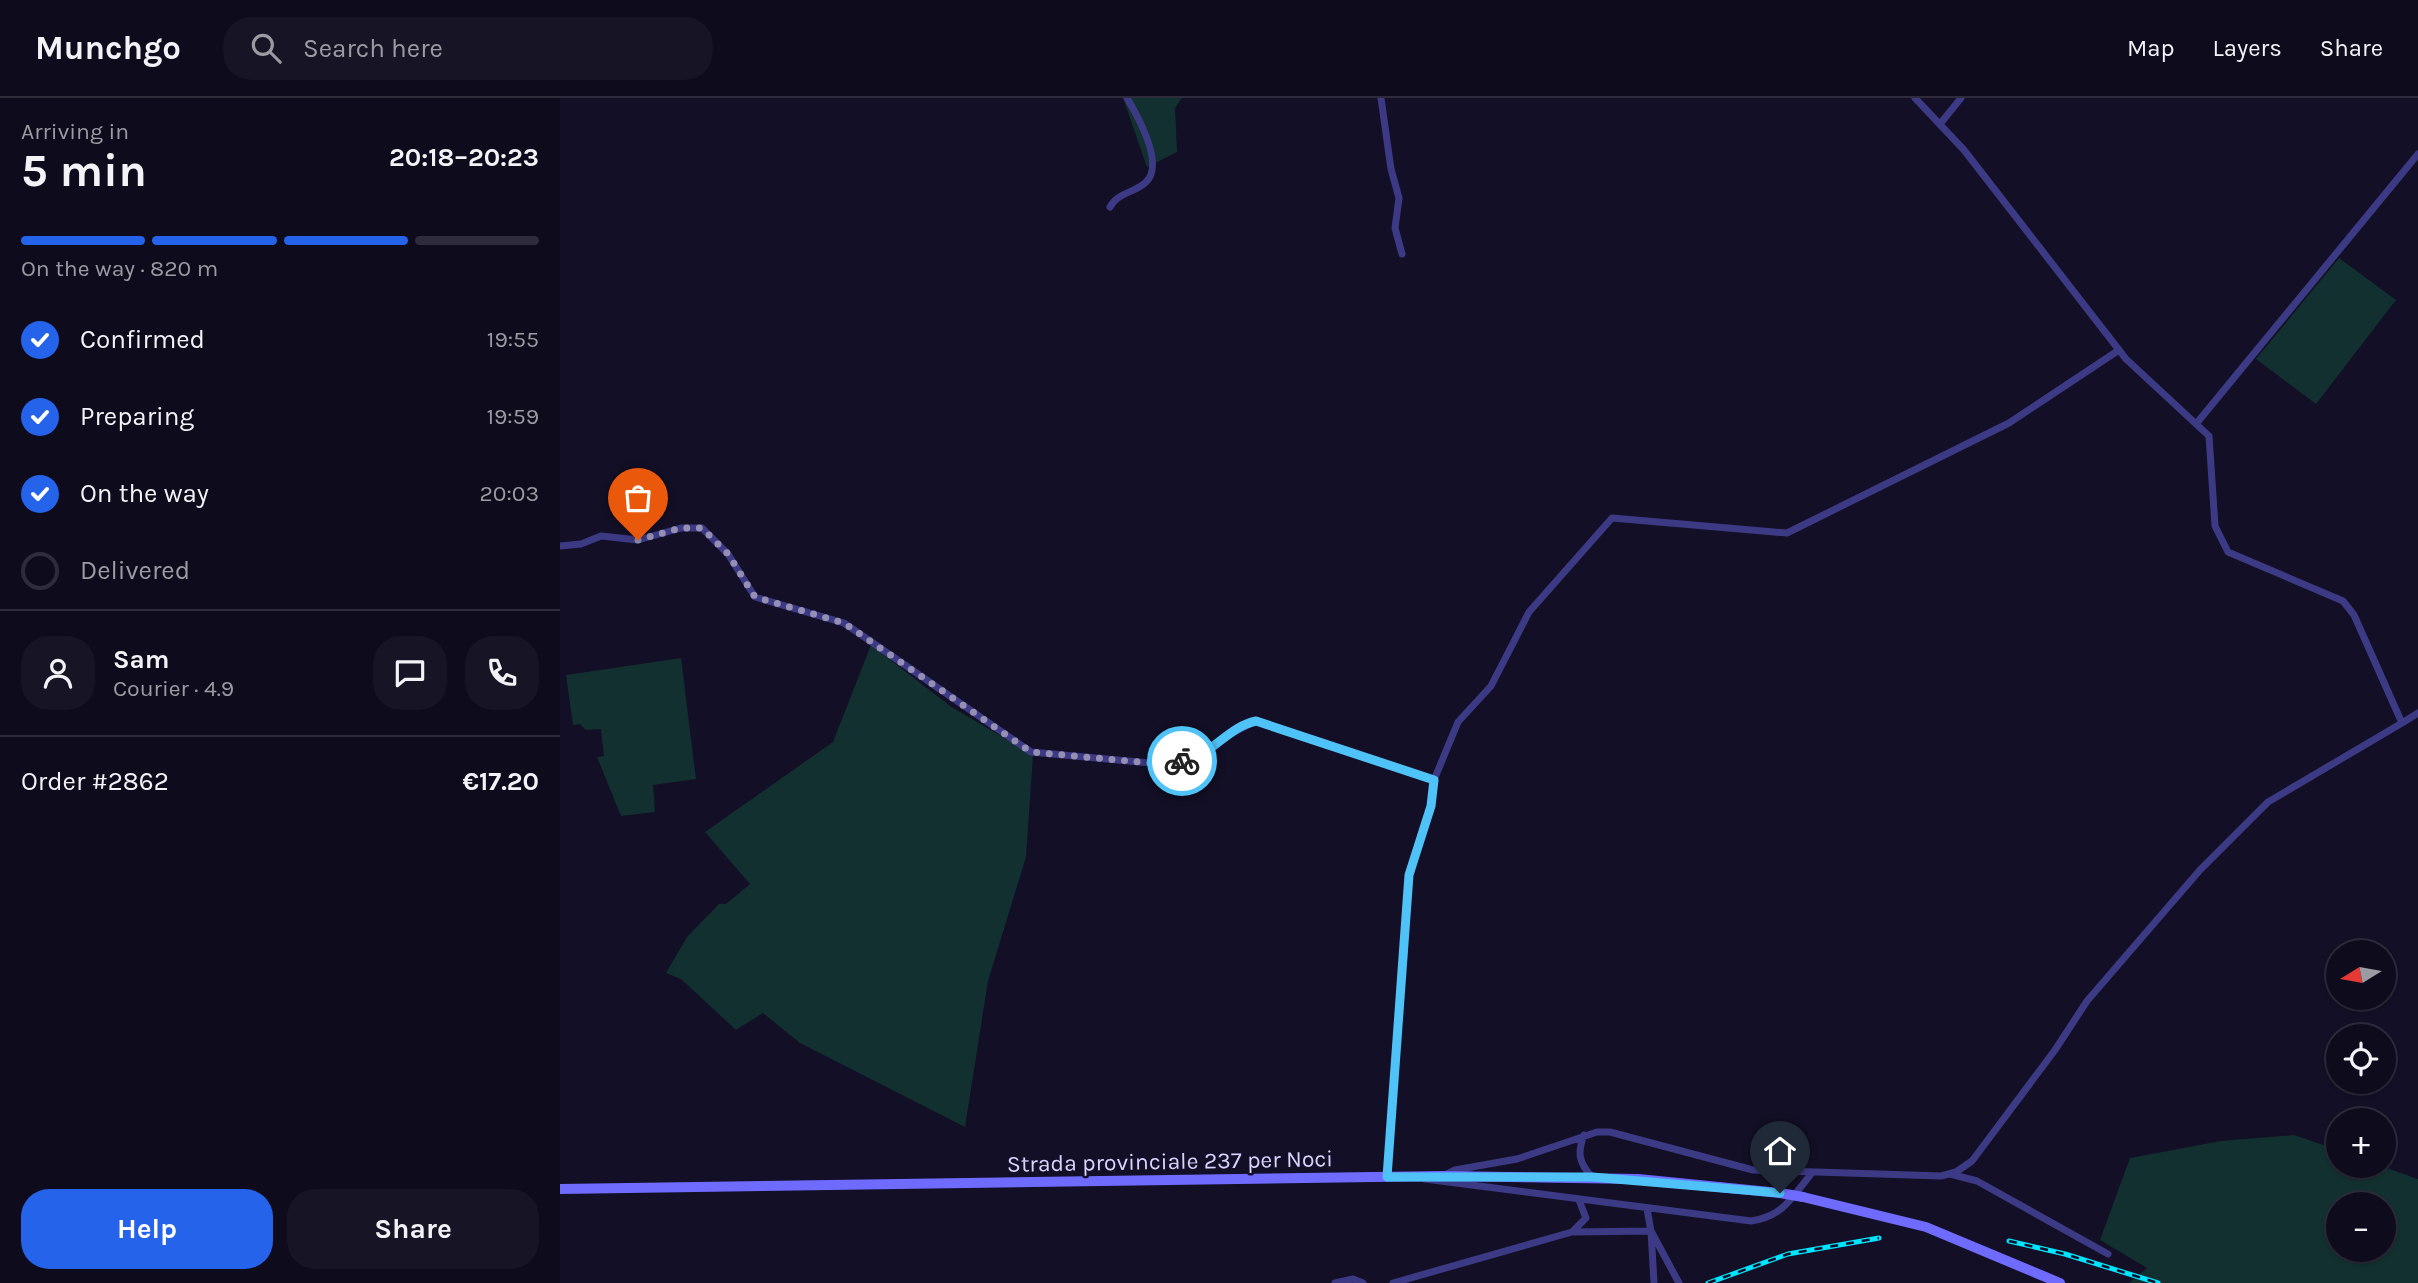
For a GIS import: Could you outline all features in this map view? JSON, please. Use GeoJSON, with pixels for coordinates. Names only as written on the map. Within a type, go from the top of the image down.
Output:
{"type":"FeatureCollection","features":[{"type":"Feature","properties":{"kind":"main road","name":"Strada provinciale 237 per Noci"},"geometry":{"type":"LineString","coordinates":[[560,1189],[1443,1176],[1592,1177],[1803,1197],[1926,1227],[2060,1283]]}},
{"type":"Feature","properties":{"kind":"street"},"geometry":{"type":"LineString","coordinates":[[1110,207],[1114,199],[1147,181],[1153,168],[1150,148],[1127,98]]}},
{"type":"Feature","properties":{"kind":"street"},"geometry":{"type":"LineString","coordinates":[[1381,98],[1391,169],[1399,198],[1395,228],[1402,254]]}},
{"type":"Feature","properties":{"kind":"street"},"geometry":{"type":"LineString","coordinates":[[1914,98],[1964,150],[2119,351],[2209,436],[2215,526],[2228,552],[2343,601],[2354,615],[2402,723]]}},
{"type":"Feature","properties":{"kind":"street"},"geometry":{"type":"LineString","coordinates":[[1940,124],[1961,98]]}},
{"type":"Feature","properties":{"kind":"street"},"geometry":{"type":"LineString","coordinates":[[2196,424],[2418,154]]}},
{"type":"Feature","properties":{"kind":"street"},"geometry":{"type":"LineString","coordinates":[[1387,1177],[1409,875],[1431,806],[1434,780],[1458,722],[1491,686],[1529,612],[1612,518],[1787,533],[2009,423],[2119,351]]}},
{"type":"Feature","properties":{"kind":"street"},"geometry":{"type":"LineString","coordinates":[[560,546],[581,544],[601,536],[638,540],[681,528],[702,528],[728,554],[755,597],[844,623],[1031,752],[1150,763],[1175,762],[1206,754],[1227,736],[1256,721],[1434,780]]}},
{"type":"Feature","properties":{"kind":"street"},"geometry":{"type":"LineString","coordinates":[[1949,1174],[1972,1161],[2055,1050],[2087,1001],[2209,860],[2268,802],[2418,713]]}},
{"type":"Feature","properties":{"kind":"street"},"geometry":{"type":"LineString","coordinates":[[1443,1176],[1455,1170],[1517,1159],[1584,1135],[1610,1132],[1753,1170],[1811,1174],[1949,1174],[1977,1181],[2108,1254]]}},
{"type":"Feature","properties":{"kind":"street"},"geometry":{"type":"LineString","coordinates":[[1584,1135],[1578,1155],[1582,1167],[1592,1177]]}},
{"type":"Feature","properties":{"kind":"street"},"geometry":{"type":"LineString","coordinates":[[1417,1177],[1444,1184],[1751,1221],[1771,1218],[1782,1210],[1811,1174]]}},
{"type":"Feature","properties":{"kind":"street"},"geometry":{"type":"LineString","coordinates":[[1572,1232],[1580,1227],[1586,1218],[1579,1200]]}},
{"type":"Feature","properties":{"kind":"street"},"geometry":{"type":"LineString","coordinates":[[1647,1209],[1654,1283]]}},
{"type":"Feature","properties":{"kind":"street"},"geometry":{"type":"LineString","coordinates":[[1397,1283],[1465,1260],[1572,1232],[1651,1231]]}},
{"type":"Feature","properties":{"kind":"street"},"geometry":{"type":"LineString","coordinates":[[1651,1231],[1679,1283]]}},
{"type":"Feature","properties":{"kind":"street"},"geometry":{"type":"LineString","coordinates":[[1335,1283],[1353,1279],[1363,1283]]}},
{"type":"Feature","properties":{"kind":"green space"},"geometry":{"type":"Polygon","coordinates":[[[1123,98],[1182,98],[1175,108],[1177,152],[1147,167],[1123,98]]]}},
{"type":"Feature","properties":{"kind":"green space"},"geometry":{"type":"Polygon","coordinates":[[[2339,258],[2396,300],[2316,404],[2256,359],[2339,258]]]}},
{"type":"Feature","properties":{"kind":"green space"},"geometry":{"type":"Polygon","coordinates":[[[871,645],[950,706],[1033,755],[1026,857],[988,981],[965,1127],[800,1043],[763,1013],[736,1030],[681,979],[666,973],[687,937],[719,904],[726,904],[750,884],[705,832],[833,742],[871,645]]]}},
{"type":"Feature","properties":{"kind":"green space"},"geometry":{"type":"Polygon","coordinates":[[[681,658],[696,779],[653,785],[655,812],[621,816],[597,757],[604,756],[601,729],[586,730],[580,724],[573,725],[566,675],[681,658]]]}},
{"type":"Feature","properties":{"kind":"green space"},"geometry":{"type":"Polygon","coordinates":[[[2294,1135],[2326,1146],[2326,1178],[2396,1178],[2396,1171],[2418,1179],[2418,1283],[2129,1283],[2147,1268],[2100,1240],[2130,1158],[2221,1141],[2294,1135]]]}},
{"type":"Feature","properties":{"kind":"railway"},"geometry":{"type":"LineString","coordinates":[[1708,1283],[1788,1254],[1879,1238]]}},
{"type":"Feature","properties":{"kind":"railway"},"geometry":{"type":"LineString","coordinates":[[2009,1241],[2065,1254],[2158,1283]]}},
{"type":"Feature","properties":{"kind":"way so far"},"geometry":{"type":"LineString","coordinates":[[638,540],[681,528],[702,528],[728,554],[755,597],[844,623],[1031,752],[1150,763],[1182,761]]}},
{"type":"Feature","properties":{"kind":"route"},"geometry":{"type":"LineString","coordinates":[[1182,761],[1206,754],[1227,736],[1256,721],[1434,780],[1431,806],[1409,875],[1387,1177],[1592,1177],[1681,1182],[1780,1193]]}}]}
